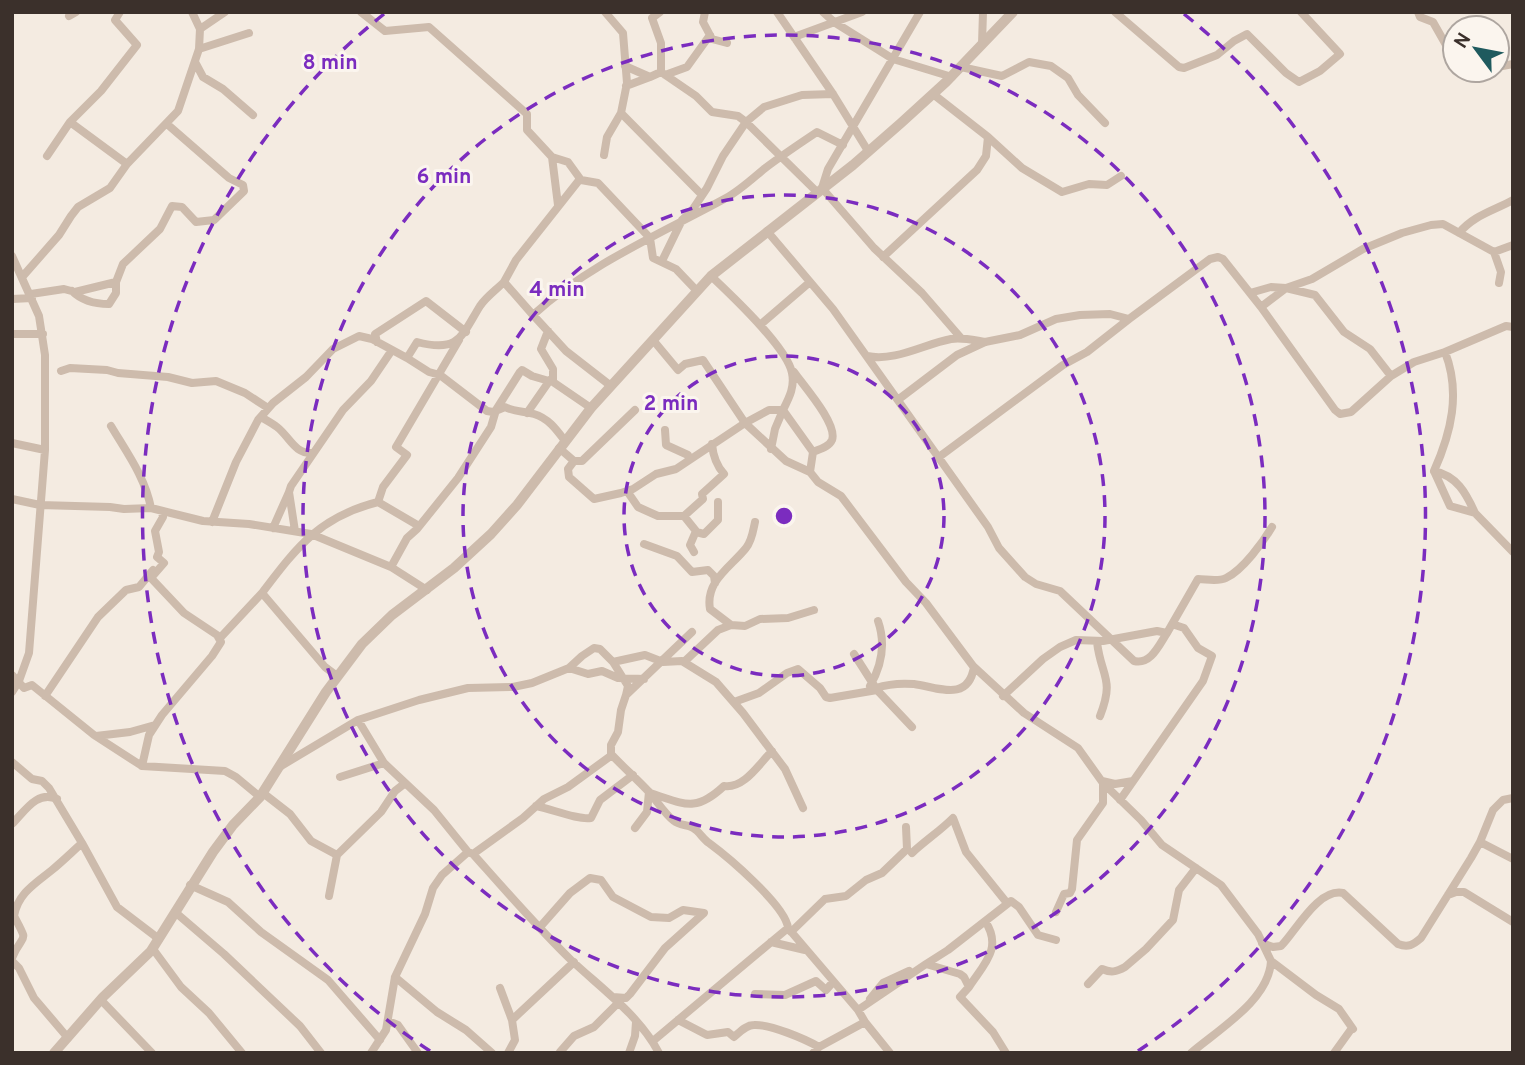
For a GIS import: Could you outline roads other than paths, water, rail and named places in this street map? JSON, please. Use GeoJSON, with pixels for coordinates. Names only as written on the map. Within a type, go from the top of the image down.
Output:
{"type":"FeatureCollection","features":[{"type":"Feature","properties":{"kind":"street"},"geometry":{"type":"LineString","coordinates":[[47,156],[70,122],[101,91],[137,45],[115,20],[120,12]]}},
{"type":"Feature","properties":{"kind":"street"},"geometry":{"type":"LineString","coordinates":[[23,276],[59,235],[79,207],[110,188],[127,164],[178,111],[199,49],[200,29],[191,12]]}},
{"type":"Feature","properties":{"kind":"street"},"geometry":{"type":"LineString","coordinates":[[200,29],[225,12]]}},
{"type":"Feature","properties":{"kind":"street"},"geometry":{"type":"LineString","coordinates":[[361,12],[385,31],[429,27],[527,114],[527,130],[552,157],[568,162],[580,179],[598,183],[650,238],[653,258]]}},
{"type":"Feature","properties":{"kind":"street"},"geometry":{"type":"LineString","coordinates":[[604,12],[623,33],[626,86],[621,113],[607,138],[604,155]]}},
{"type":"Feature","properties":{"kind":"street"},"geometry":{"type":"LineString","coordinates":[[660,12],[653,18],[661,43],[663,74]]}},
{"type":"Feature","properties":{"kind":"street"},"geometry":{"type":"LineString","coordinates":[[705,12],[703,22],[712,39],[727,43]]}},
{"type":"Feature","properties":{"kind":"street"},"geometry":{"type":"LineString","coordinates":[[777,12],[868,151]]}},
{"type":"Feature","properties":{"kind":"street"},"geometry":{"type":"LineString","coordinates":[[823,12],[834,22],[893,59],[951,77]]}},
{"type":"Feature","properties":{"kind":"street"},"geometry":{"type":"LineString","coordinates":[[794,37],[862,12]]}},
{"type":"Feature","properties":{"kind":"street"},"geometry":{"type":"LineString","coordinates":[[820,190],[828,169],[920,12]]}},
{"type":"Feature","properties":{"kind":"street"},"geometry":{"type":"LineString","coordinates":[[982,44],[983,12]]}},
{"type":"Feature","properties":{"kind":"street"},"geometry":{"type":"LineString","coordinates":[[54,1053],[101,1000],[153,949],[224,835],[261,795],[337,676],[375,629],[427,590],[491,534],[517,505],[591,408],[711,276],[868,151],[951,77],[1013,12]]}},
{"type":"Feature","properties":{"kind":"street"},"geometry":{"type":"LineString","coordinates":[[1115,12],[1179,67],[1184,68],[1217,55],[1247,34],[1286,73],[1299,82],[1340,54],[1301,12]]}},
{"type":"Feature","properties":{"kind":"street"},"geometry":{"type":"LineString","coordinates":[[1418,12],[1419,17],[1433,22],[1441,36]]}},
{"type":"Feature","properties":{"kind":"street"},"geometry":{"type":"LineString","coordinates":[[199,49],[249,33]]}},
{"type":"Feature","properties":{"kind":"street"},"geometry":{"type":"LineString","coordinates":[[626,86],[687,66],[710,35]]}},
{"type":"Feature","properties":{"kind":"street"},"geometry":{"type":"LineString","coordinates":[[195,62],[203,77],[223,89],[253,115]]}},
{"type":"Feature","properties":{"kind":"street"},"geometry":{"type":"LineString","coordinates":[[961,67],[1002,76],[1029,62],[1051,66],[1068,78],[1077,95],[1105,123]]}},
{"type":"Feature","properties":{"kind":"street"},"geometry":{"type":"LineString","coordinates":[[625,66],[650,77]]}},
{"type":"Feature","properties":{"kind":"street"},"geometry":{"type":"LineString","coordinates":[[663,74],[696,96],[712,111],[738,116],[746,122],[820,190],[883,257],[922,293],[961,338]]}},
{"type":"Feature","properties":{"kind":"street"},"geometry":{"type":"LineString","coordinates":[[662,261],[682,220],[691,212],[746,122],[764,107],[802,95],[833,94]]}},
{"type":"Feature","properties":{"kind":"street"},"geometry":{"type":"LineString","coordinates":[[933,94],[1023,169],[1062,192],[1089,184],[1108,185],[1121,176]]}},
{"type":"Feature","properties":{"kind":"street"},"geometry":{"type":"LineString","coordinates":[[621,113],[702,195]]}},
{"type":"Feature","properties":{"kind":"street"},"geometry":{"type":"LineString","coordinates":[[70,122],[127,164]]}},
{"type":"Feature","properties":{"kind":"street"},"geometry":{"type":"LineString","coordinates":[[72,291],[78,297],[91,302],[109,304],[116,293],[118,271],[160,229],[172,206],[182,207],[196,222],[214,220],[244,191],[243,185],[229,178],[167,124]]}},
{"type":"Feature","properties":{"kind":"street"},"geometry":{"type":"LineString","coordinates":[[533,315],[558,293],[641,243],[728,197],[817,132],[843,145]]}},
{"type":"Feature","properties":{"kind":"street"},"geometry":{"type":"LineString","coordinates":[[883,257],[978,170],[986,156],[988,138]]}},
{"type":"Feature","properties":{"kind":"street"},"geometry":{"type":"LineString","coordinates":[[552,157],[558,205]]}},
{"type":"Feature","properties":{"kind":"street"},"geometry":{"type":"LineString","coordinates":[[377,502],[383,487],[407,455],[396,447],[482,303],[503,282],[516,260],[580,179]]}},
{"type":"Feature","properties":{"kind":"street"},"geometry":{"type":"LineString","coordinates":[[1459,233],[1486,211],[1513,200]]}},
{"type":"Feature","properties":{"kind":"street"},"geometry":{"type":"LineString","coordinates":[[1261,307],[1286,288],[1322,274],[1363,249],[1402,233],[1431,225],[1443,224],[1494,252],[1501,272],[1499,283]]}},
{"type":"Feature","properties":{"kind":"street"},"geometry":{"type":"LineString","coordinates":[[767,231],[833,309],[899,398],[918,430],[988,527],[999,548],[1025,577],[1036,584],[1060,592],[1134,661],[1143,662],[1151,656],[1198,579],[1219,580],[1230,576],[1262,543],[1272,527]]}},
{"type":"Feature","properties":{"kind":"street"},"geometry":{"type":"LineString","coordinates":[[641,243],[653,258],[676,269],[697,291]]}},
{"type":"Feature","properties":{"kind":"street"},"geometry":{"type":"LineString","coordinates":[[1494,252],[1513,245]]}},
{"type":"Feature","properties":{"kind":"street"},"geometry":{"type":"LineString","coordinates":[[12,256],[32,296],[43,334],[44,450],[29,653],[12,692]]}},
{"type":"Feature","properties":{"kind":"street"},"geometry":{"type":"LineString","coordinates":[[939,457],[1063,365],[1087,352],[1214,257],[1223,259],[1340,414],[1352,412],[1391,376],[1414,362],[1506,326],[1513,327]]}},
{"type":"Feature","properties":{"kind":"street"},"geometry":{"type":"LineString","coordinates":[[711,276],[769,335],[828,419],[833,432],[832,441],[813,452]]}},
{"type":"Feature","properties":{"kind":"street"},"geometry":{"type":"LineString","coordinates":[[12,299],[116,282]]}},
{"type":"Feature","properties":{"kind":"street"},"geometry":{"type":"LineString","coordinates":[[503,282],[566,351],[611,386]]}},
{"type":"Feature","properties":{"kind":"street"},"geometry":{"type":"LineString","coordinates":[[760,325],[810,282]]}},
{"type":"Feature","properties":{"kind":"street"},"geometry":{"type":"LineString","coordinates":[[1250,293],[1271,287],[1315,295],[1344,332],[1370,349],[1391,376]]}},
{"type":"Feature","properties":{"kind":"street"},"geometry":{"type":"LineString","coordinates":[[377,342],[375,334],[426,301],[466,332]]}},
{"type":"Feature","properties":{"kind":"street"},"geometry":{"type":"LineString","coordinates":[[899,398],[957,355],[985,342],[1020,335],[1056,319],[1080,315],[1110,314],[1129,319]]}},
{"type":"Feature","properties":{"kind":"street"},"geometry":{"type":"LineString","coordinates":[[527,413],[551,380],[553,369],[541,349],[548,331]]}},
{"type":"Feature","properties":{"kind":"street"},"geometry":{"type":"LineString","coordinates":[[12,334],[43,334]]}},
{"type":"Feature","properties":{"kind":"street"},"geometry":{"type":"LineString","coordinates":[[212,522],[253,427],[268,408],[306,377],[333,349],[359,336],[377,342],[429,372],[440,375],[487,411],[505,407],[514,412],[536,414],[554,426],[562,445],[574,461]]}},
{"type":"Feature","properties":{"kind":"street"},"geometry":{"type":"LineString","coordinates":[[867,356],[886,357],[952,338],[985,342]]}},
{"type":"Feature","properties":{"kind":"street"},"geometry":{"type":"LineString","coordinates":[[407,358],[416,342],[446,345],[459,340]]}},
{"type":"Feature","properties":{"kind":"street"},"geometry":{"type":"LineString","coordinates":[[653,340],[678,370],[685,364],[703,360],[745,423],[771,449],[786,461],[810,472],[818,482],[841,496],[974,667],[1003,696],[1041,726],[1078,748],[1102,782],[1162,845],[1220,885],[1262,943],[1271,961],[1339,1009],[1352,1029],[1334,1053]]}},
{"type":"Feature","properties":{"kind":"street"},"geometry":{"type":"LineString","coordinates":[[273,528],[291,486],[313,453],[343,410],[371,381],[392,350]]}},
{"type":"Feature","properties":{"kind":"street"},"geometry":{"type":"LineString","coordinates":[[1445,352],[1454,403],[1449,433],[1434,471],[1450,506],[1475,513]]}},
{"type":"Feature","properties":{"kind":"street"},"geometry":{"type":"LineString","coordinates":[[61,371],[70,368],[107,370],[168,377],[192,383],[216,381],[246,393],[268,408]]}},
{"type":"Feature","properties":{"kind":"street"},"geometry":{"type":"LineString","coordinates":[[771,449],[775,429],[791,394],[792,369]]}},
{"type":"Feature","properties":{"kind":"street"},"geometry":{"type":"LineString","coordinates":[[391,567],[407,538],[457,478],[491,427],[496,410],[522,370],[532,376],[551,380],[591,408]]}},
{"type":"Feature","properties":{"kind":"street"},"geometry":{"type":"LineString","coordinates":[[791,394],[812,396]]}},
{"type":"Feature","properties":{"kind":"street"},"geometry":{"type":"LineString","coordinates":[[574,461],[582,461],[635,410]]}},
{"type":"Feature","properties":{"kind":"street"},"geometry":{"type":"LineString","coordinates":[[574,461],[568,469],[569,477],[594,499],[627,491],[656,474],[676,468],[769,410],[783,410]]}},
{"type":"Feature","properties":{"kind":"street"},"geometry":{"type":"LineString","coordinates":[[783,410],[813,452],[810,472]]}},
{"type":"Feature","properties":{"kind":"street"},"geometry":{"type":"LineString","coordinates":[[261,417],[275,425],[293,446],[305,453],[313,453]]}},
{"type":"Feature","properties":{"kind":"street"},"geometry":{"type":"LineString","coordinates":[[111,426],[133,461],[148,492],[152,508]]}},
{"type":"Feature","properties":{"kind":"street"},"geometry":{"type":"LineString","coordinates":[[666,430],[666,445],[688,455],[689,460]]}},
{"type":"Feature","properties":{"kind":"street"},"geometry":{"type":"LineString","coordinates":[[12,443],[44,450]]}},
{"type":"Feature","properties":{"kind":"street"},"geometry":{"type":"LineString","coordinates":[[627,491],[638,507],[658,516],[684,516],[699,504],[703,499],[702,494],[724,474],[713,456],[712,444]]}},
{"type":"Feature","properties":{"kind":"street"},"geometry":{"type":"LineString","coordinates":[[1434,471],[1454,480],[1468,496],[1475,513],[1513,552]]}},
{"type":"Feature","properties":{"kind":"street"},"geometry":{"type":"LineString","coordinates":[[289,492],[295,531]]}},
{"type":"Feature","properties":{"kind":"street"},"geometry":{"type":"LineString","coordinates":[[12,499],[40,505],[152,508],[212,522],[311,534],[391,567],[427,590]]}},
{"type":"Feature","properties":{"kind":"street"},"geometry":{"type":"LineString","coordinates":[[142,766],[147,740],[156,724],[219,646],[220,638],[311,534],[339,515],[377,502],[419,526]]}},
{"type":"Feature","properties":{"kind":"street"},"geometry":{"type":"LineString","coordinates":[[684,516],[696,532],[704,534],[718,520],[718,502]]}},
{"type":"Feature","properties":{"kind":"street"},"geometry":{"type":"LineString","coordinates":[[162,512],[163,517],[155,531],[159,561],[163,563],[151,578],[184,613],[220,638]]}},
{"type":"Feature","properties":{"kind":"street"},"geometry":{"type":"LineString","coordinates":[[731,625],[710,609],[710,593],[724,569],[748,544],[755,522]]}},
{"type":"Feature","properties":{"kind":"street"},"geometry":{"type":"LineString","coordinates":[[694,552],[690,545],[696,532]]}},
{"type":"Feature","properties":{"kind":"street"},"geometry":{"type":"LineString","coordinates":[[644,544],[677,556],[692,572],[708,570],[714,576],[715,583]]}},
{"type":"Feature","properties":{"kind":"street"},"geometry":{"type":"LineString","coordinates":[[45,696],[98,618],[126,590],[139,587],[159,561]]}},
{"type":"Feature","properties":{"kind":"street"},"geometry":{"type":"LineString","coordinates":[[262,593],[325,667],[337,676]]}},
{"type":"Feature","properties":{"kind":"street"},"geometry":{"type":"LineString","coordinates":[[684,662],[718,630],[731,625],[745,626],[760,619],[788,618],[814,610]]}},
{"type":"Feature","properties":{"kind":"street"},"geometry":{"type":"LineString","coordinates":[[873,688],[882,659],[883,634],[878,621]]}},
{"type":"Feature","properties":{"kind":"street"},"geometry":{"type":"LineString","coordinates":[[1120,800],[1203,681],[1212,656],[1198,648],[1184,628],[1172,624]]}},
{"type":"Feature","properties":{"kind":"street"},"geometry":{"type":"LineString","coordinates":[[1003,696],[1033,667],[1060,647],[1083,639],[1097,642],[1157,631],[1167,633]]}},
{"type":"Feature","properties":{"kind":"street"},"geometry":{"type":"LineString","coordinates":[[626,695],[692,632]]}},
{"type":"Feature","properties":{"kind":"street"},"geometry":{"type":"LineString","coordinates":[[1097,642],[1108,682],[1108,694],[1100,716]]}},
{"type":"Feature","properties":{"kind":"street"},"geometry":{"type":"LineString","coordinates":[[281,766],[358,720],[419,700],[468,688],[513,687],[532,683],[569,668],[594,648],[600,649],[613,662],[628,686],[618,732],[610,750],[612,755],[650,792],[672,819],[678,824],[692,827],[730,858],[748,879],[775,902],[789,930],[858,1010],[890,1053]]}},
{"type":"Feature","properties":{"kind":"street"},"geometry":{"type":"LineString","coordinates":[[674,661],[679,656],[693,652]]}},
{"type":"Feature","properties":{"kind":"street"},"geometry":{"type":"LineString","coordinates":[[854,654],[873,688],[912,727]]}},
{"type":"Feature","properties":{"kind":"street"},"geometry":{"type":"LineString","coordinates":[[613,662],[645,655],[663,662],[684,662],[716,682],[785,769],[803,808]]}},
{"type":"Feature","properties":{"kind":"street"},"geometry":{"type":"LineString","coordinates":[[734,702],[759,693],[787,673],[798,669],[820,688],[825,697],[830,698],[886,685],[913,684],[941,690],[958,689],[968,682],[974,667]]}},
{"type":"Feature","properties":{"kind":"street"},"geometry":{"type":"LineString","coordinates":[[569,668],[588,674],[602,671],[623,679],[643,680]]}},
{"type":"Feature","properties":{"kind":"street"},"geometry":{"type":"LineString","coordinates":[[16,678],[24,688],[32,685],[96,736],[142,766],[225,771],[236,777],[290,814],[311,841],[337,855]]}},
{"type":"Feature","properties":{"kind":"street"},"geometry":{"type":"LineString","coordinates":[[358,720],[384,763],[434,810],[574,962],[636,1022],[653,1041],[659,1053]]}},
{"type":"Feature","properties":{"kind":"street"},"geometry":{"type":"LineString","coordinates":[[96,736],[130,732],[156,724]]}},
{"type":"Feature","properties":{"kind":"street"},"geometry":{"type":"LineString","coordinates":[[650,792],[687,803],[704,803],[724,786],[741,783],[772,751]]}},
{"type":"Feature","properties":{"kind":"street"},"geometry":{"type":"LineString","coordinates":[[371,1053],[388,1021],[395,977],[425,914],[433,888],[442,875],[544,799],[568,787],[612,755]]}},
{"type":"Feature","properties":{"kind":"street"},"geometry":{"type":"LineString","coordinates":[[12,762],[32,779],[42,781],[58,800],[117,907],[159,939]]}},
{"type":"Feature","properties":{"kind":"street"},"geometry":{"type":"LineString","coordinates":[[340,777],[384,763]]}},
{"type":"Feature","properties":{"kind":"street"},"geometry":{"type":"LineString","coordinates":[[536,806],[591,818],[600,800],[633,775]]}},
{"type":"Feature","properties":{"kind":"street"},"geometry":{"type":"LineString","coordinates":[[1102,782],[1115,784],[1133,781]]}},
{"type":"Feature","properties":{"kind":"street"},"geometry":{"type":"LineString","coordinates":[[1056,912],[1064,894],[1070,893],[1072,889],[1077,841],[1103,803],[1102,782]]}},
{"type":"Feature","properties":{"kind":"street"},"geometry":{"type":"LineString","coordinates":[[329,896],[337,855],[381,812],[396,790],[404,784]]}},
{"type":"Feature","properties":{"kind":"street"},"geometry":{"type":"LineString","coordinates":[[635,828],[647,812],[650,792]]}},
{"type":"Feature","properties":{"kind":"street"},"geometry":{"type":"LineString","coordinates":[[12,824],[41,797],[48,796],[58,800]]}},
{"type":"Feature","properties":{"kind":"street"},"geometry":{"type":"LineString","coordinates":[[1262,943],[1273,947],[1280,946],[1326,895],[1334,891],[1343,893],[1398,944],[1405,947],[1413,945],[1480,842],[1493,810],[1503,800],[1513,797]]}},
{"type":"Feature","properties":{"kind":"street"},"geometry":{"type":"LineString","coordinates":[[912,853],[953,818],[966,852],[1007,902],[1016,903],[1020,907],[1038,936],[1056,940]]}},
{"type":"Feature","properties":{"kind":"street"},"geometry":{"type":"LineString","coordinates":[[653,1041],[825,899],[846,896],[866,880],[882,873],[907,849],[906,827]]}},
{"type":"Feature","properties":{"kind":"street"},"geometry":{"type":"LineString","coordinates":[[1480,842],[1513,859]]}},
{"type":"Feature","properties":{"kind":"street"},"geometry":{"type":"LineString","coordinates":[[68,1038],[34,998],[12,960],[25,939],[14,916],[19,900],[32,885],[82,843]]}},
{"type":"Feature","properties":{"kind":"street"},"geometry":{"type":"LineString","coordinates":[[1088,984],[1102,969],[1110,973],[1125,967],[1168,925],[1175,914],[1179,890],[1196,868]]}},
{"type":"Feature","properties":{"kind":"street"},"geometry":{"type":"LineString","coordinates":[[541,927],[570,892],[590,878],[601,880],[613,897],[651,917],[669,918],[683,910],[704,913],[665,948],[626,998],[615,1000],[594,1027],[574,1036],[560,1052]]}},
{"type":"Feature","properties":{"kind":"street"},"geometry":{"type":"LineString","coordinates":[[190,886],[228,902],[261,932],[328,980],[380,1040]]}},
{"type":"Feature","properties":{"kind":"street"},"geometry":{"type":"LineString","coordinates":[[1448,895],[1464,892],[1513,922]]}},
{"type":"Feature","properties":{"kind":"street"},"geometry":{"type":"LineString","coordinates":[[858,1010],[948,950],[1007,902]]}},
{"type":"Feature","properties":{"kind":"street"},"geometry":{"type":"LineString","coordinates":[[175,912],[300,1026],[321,1053]]}},
{"type":"Feature","properties":{"kind":"street"},"geometry":{"type":"LineString","coordinates":[[985,921],[994,942],[983,966],[960,997],[993,1032],[1006,1053]]}},
{"type":"Feature","properties":{"kind":"street"},"geometry":{"type":"LineString","coordinates":[[771,942],[806,950]]}},
{"type":"Feature","properties":{"kind":"street"},"geometry":{"type":"LineString","coordinates":[[153,949],[181,987],[209,1013],[242,1053]]}},
{"type":"Feature","properties":{"kind":"street"},"geometry":{"type":"LineString","coordinates":[[1191,1053],[1261,993],[1271,973],[1271,961]]}},
{"type":"Feature","properties":{"kind":"street"},"geometry":{"type":"LineString","coordinates":[[512,1020],[574,962]]}},
{"type":"Feature","properties":{"kind":"street"},"geometry":{"type":"LineString","coordinates":[[923,966],[960,974],[969,988]]}},
{"type":"Feature","properties":{"kind":"street"},"geometry":{"type":"LineString","coordinates":[[395,977],[492,1053]]}},
{"type":"Feature","properties":{"kind":"street"},"geometry":{"type":"LineString","coordinates":[[755,994],[785,995],[816,981],[826,990],[833,982]]}},
{"type":"Feature","properties":{"kind":"street"},"geometry":{"type":"LineString","coordinates":[[500,988],[512,1020],[515,1040],[508,1053]]}},
{"type":"Feature","properties":{"kind":"street"},"geometry":{"type":"LineString","coordinates":[[101,1000],[152,1053]]}},
{"type":"Feature","properties":{"kind":"street"},"geometry":{"type":"LineString","coordinates":[[678,1020],[712,1036],[728,1032],[734,1037],[746,1027],[755,1024],[800,1036],[816,1050],[865,1022]]}},
{"type":"Feature","properties":{"kind":"street"},"geometry":{"type":"LineString","coordinates":[[388,1021],[398,1025],[418,1053]]}},
{"type":"Feature","properties":{"kind":"street"},"geometry":{"type":"LineString","coordinates":[[629,1053],[636,1022]]}}]}
